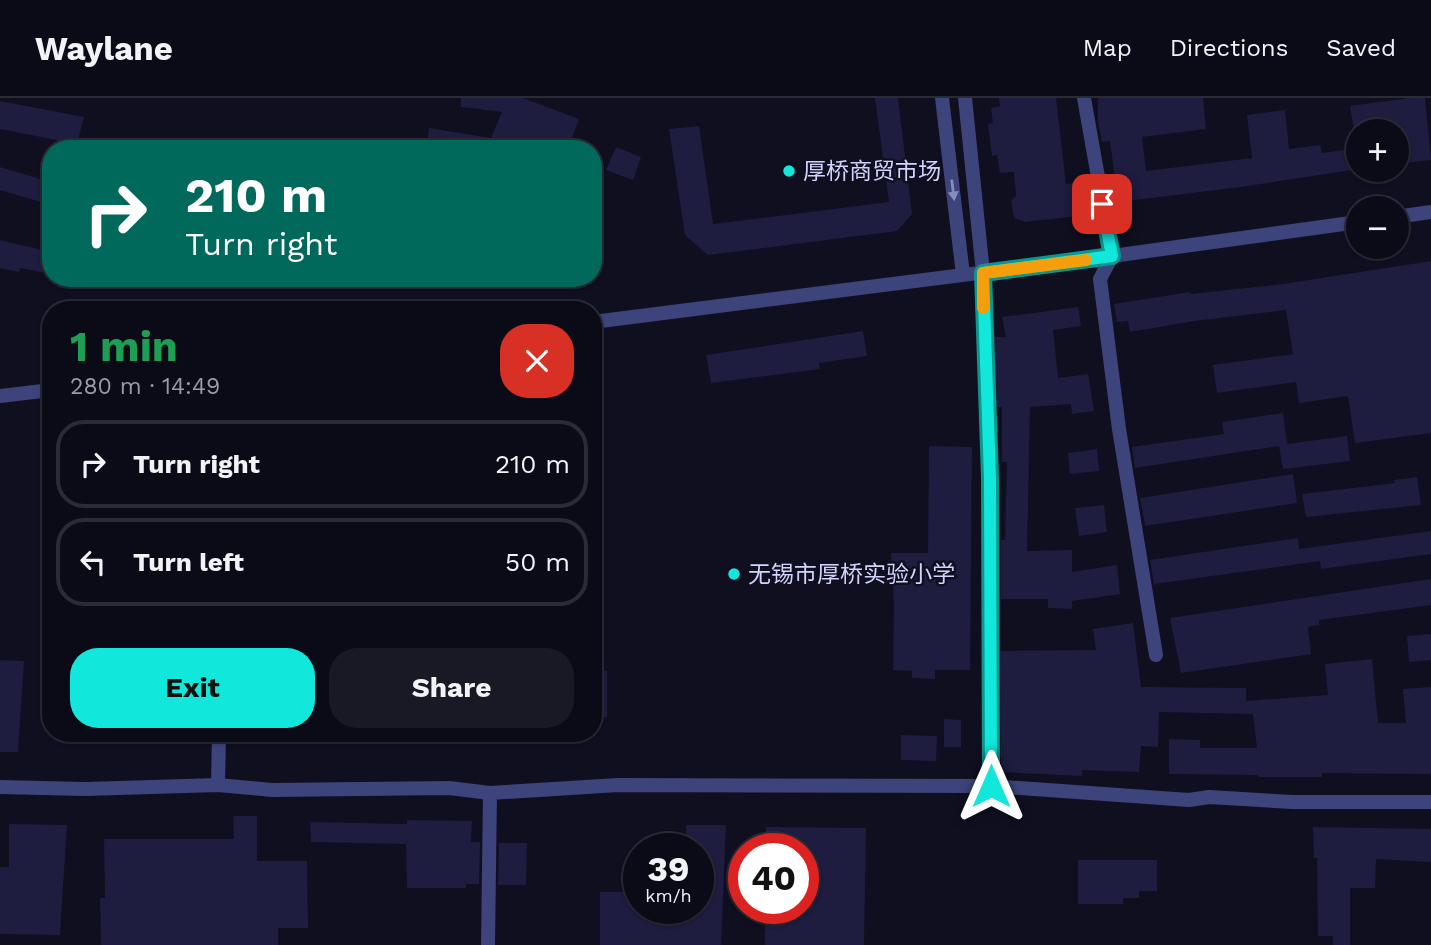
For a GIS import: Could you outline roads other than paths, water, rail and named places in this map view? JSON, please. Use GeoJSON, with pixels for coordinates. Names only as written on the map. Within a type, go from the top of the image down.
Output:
{"type":"FeatureCollection","features":[{"type":"Feature","properties":{"kind":"street"},"geometry":{"type":"LineString","coordinates":[[942,98],[963,275]]}},
{"type":"Feature","properties":{"kind":"street"},"geometry":{"type":"LineString","coordinates":[[965,98],[983,273],[990,478],[991,786]]}},
{"type":"Feature","properties":{"kind":"street"},"geometry":{"type":"LineString","coordinates":[[1084,98],[1112,256],[1101,279],[1119,429],[1156,655]]}},
{"type":"Feature","properties":{"kind":"street"},"geometry":{"type":"LineString","coordinates":[[1409,215],[1431,212]]}},
{"type":"Feature","properties":{"kind":"street"},"geometry":{"type":"LineString","coordinates":[[602,320],[983,273],[1346,224]]}},
{"type":"Feature","properties":{"kind":"street"},"geometry":{"type":"LineString","coordinates":[[0,396],[42,391]]}},
{"type":"Feature","properties":{"kind":"street"},"geometry":{"type":"LineString","coordinates":[[218,785],[219,742]]}},
{"type":"Feature","properties":{"kind":"street"},"geometry":{"type":"LineString","coordinates":[[0,787],[85,789],[218,785],[272,789],[449,788],[491,793],[618,785],[991,786],[1189,800],[1209,797],[1292,802],[1431,802]]}},
{"type":"Feature","properties":{"kind":"street"},"geometry":{"type":"LineString","coordinates":[[488,945],[491,793]]}},
{"type":"Feature","properties":{"kind":"place","name":"厚桥商贸市场"},"geometry":{"type":"Point","coordinates":[789,171]}},
{"type":"Feature","properties":{"kind":"place","name":"无锡市厚桥实验小学"},"geometry":{"type":"Point","coordinates":[734,574]}}]}
